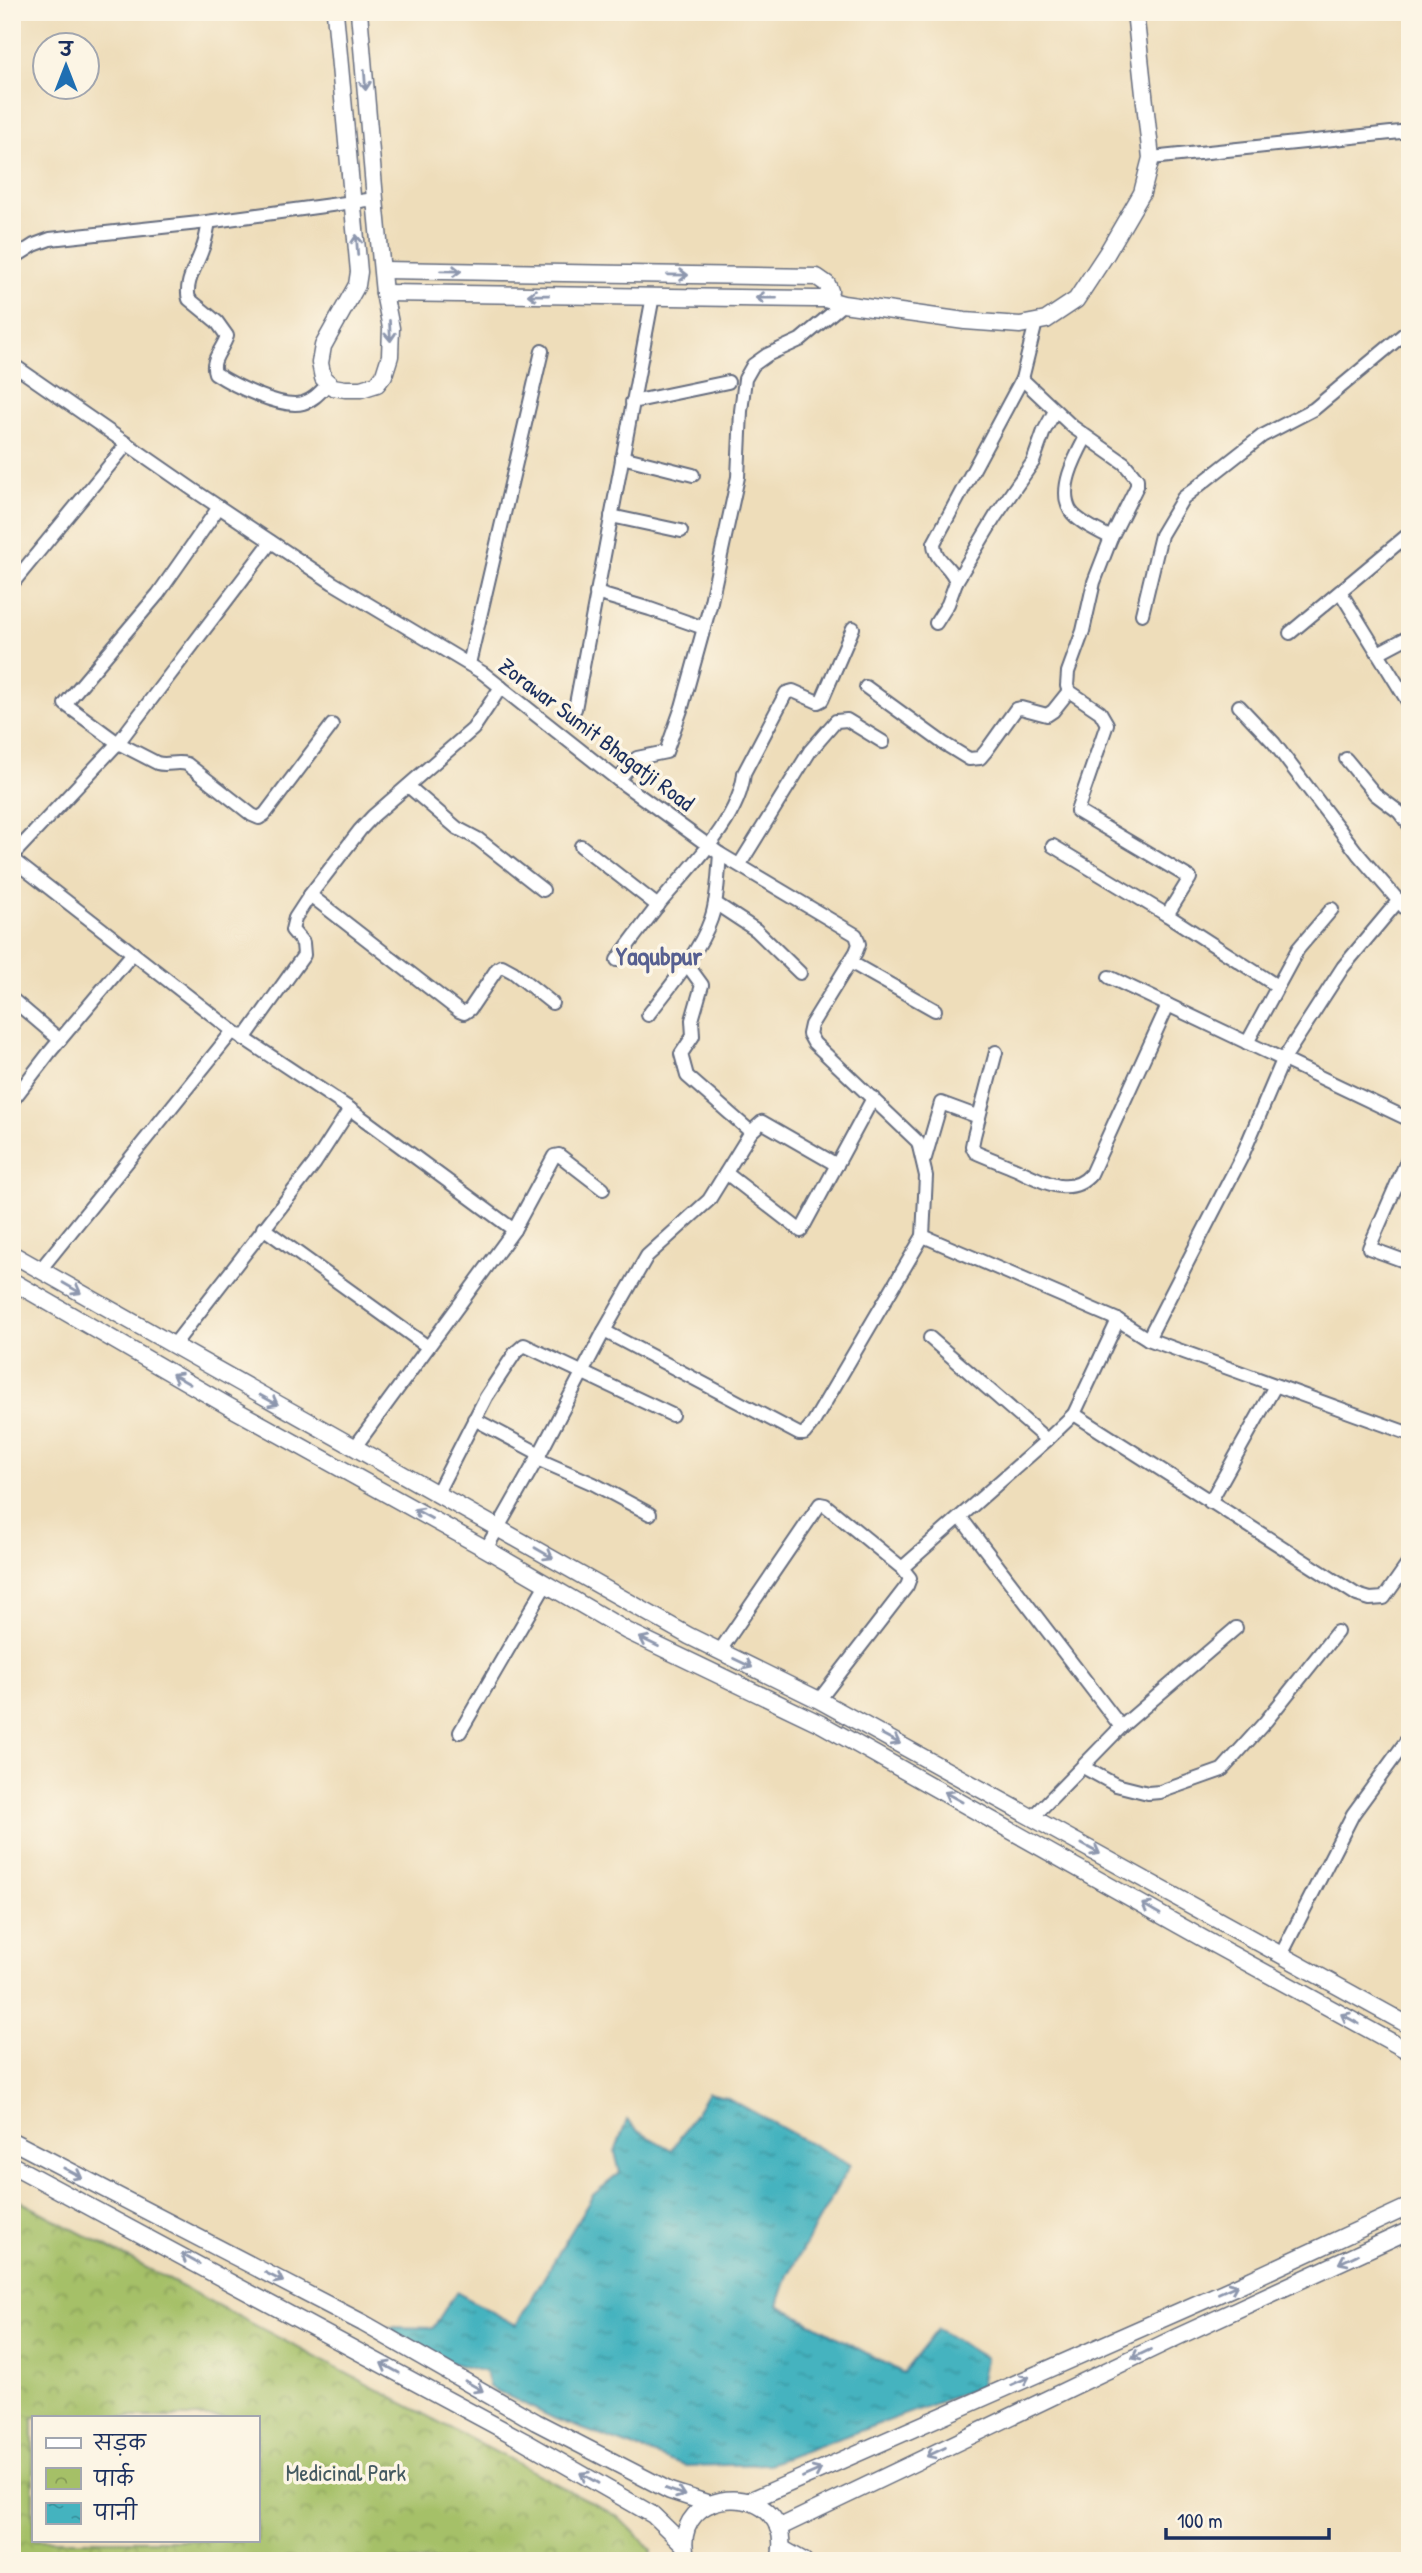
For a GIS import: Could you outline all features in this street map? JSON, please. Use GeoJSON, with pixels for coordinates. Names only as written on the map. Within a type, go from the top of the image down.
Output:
{"type":"FeatureCollection","features":[{"type":"Feature","properties":{"kind":"street"},"geometry":{"type":"LineString","coordinates":[[335,12],[359,272],[357,285],[323,346],[320,363],[323,378],[333,387],[361,389],[377,384],[384,375],[390,356],[391,328],[384,293],[374,199],[359,12]]}},
{"type":"Feature","properties":{"kind":"street"},"geometry":{"type":"LineString","coordinates":[[384,293],[825,299],[965,321],[1020,325],[1046,320],[1076,300],[1142,193],[1151,158],[1135,12]]}},
{"type":"Feature","properties":{"kind":"street"},"geometry":{"type":"LineString","coordinates":[[1151,158],[1410,131]]}},
{"type":"Feature","properties":{"kind":"street"},"geometry":{"type":"LineString","coordinates":[[12,260],[34,245],[50,239],[209,222],[374,199]]}},
{"type":"Feature","properties":{"kind":"street"},"geometry":{"type":"LineString","coordinates":[[209,222],[204,247],[189,284],[188,294],[189,299],[217,322],[227,336],[215,360],[215,373],[269,398],[293,404],[315,398],[329,383]]}},
{"type":"Feature","properties":{"kind":"street"},"geometry":{"type":"LineString","coordinates":[[383,270],[817,277],[827,284],[830,291],[825,299]]}},
{"type":"Feature","properties":{"kind":"street"},"geometry":{"type":"LineString","coordinates":[[575,709],[653,296]]}},
{"type":"Feature","properties":{"kind":"street"},"geometry":{"type":"LineString","coordinates":[[618,780],[637,758],[666,752],[682,707],[704,628],[738,477],[745,379],[753,365],[767,355],[800,340],[844,304]]}},
{"type":"Feature","properties":{"kind":"street"},"geometry":{"type":"LineString","coordinates":[[956,582],[951,570],[936,555],[936,536],[1023,379],[1036,322]]}},
{"type":"Feature","properties":{"kind":"street"},"geometry":{"type":"LineString","coordinates":[[1142,614],[1161,535],[1183,498],[1262,436],[1314,409],[1410,329]]}},
{"type":"Feature","properties":{"kind":"street"},"geometry":{"type":"LineString","coordinates":[[469,664],[542,351]]}},
{"type":"Feature","properties":{"kind":"street","name":"Zorawar Sumit Bhagatji Road"},"geometry":{"type":"LineString","coordinates":[[12,364],[333,583],[469,664],[618,780],[720,854],[856,935],[859,944],[811,1025],[809,1034],[814,1043],[918,1142],[926,1177],[923,1236]]}},
{"type":"Feature","properties":{"kind":"street"},"geometry":{"type":"LineString","coordinates":[[1023,379],[1086,437],[1124,463],[1137,479],[1132,498],[1111,538],[1094,582],[1083,631],[1068,672],[1067,686],[1069,691],[1100,712],[1107,724],[1077,811],[1190,878],[1167,915]]}},
{"type":"Feature","properties":{"kind":"street"},"geometry":{"type":"LineString","coordinates":[[632,402],[728,382]]}},
{"type":"Feature","properties":{"kind":"street"},"geometry":{"type":"LineString","coordinates":[[936,623],[948,604],[956,582],[995,517],[1033,462],[1044,431],[1055,411]]}},
{"type":"Feature","properties":{"kind":"street"},"geometry":{"type":"LineString","coordinates":[[1086,437],[1069,472],[1069,506],[1075,515],[1111,538]]}},
{"type":"Feature","properties":{"kind":"street"},"geometry":{"type":"LineString","coordinates":[[12,584],[127,444]]}},
{"type":"Feature","properties":{"kind":"street"},"geometry":{"type":"LineString","coordinates":[[622,457],[693,475]]}},
{"type":"Feature","properties":{"kind":"street"},"geometry":{"type":"LineString","coordinates":[[219,507],[158,594],[65,704],[118,743],[156,763],[187,764],[259,818],[265,814],[332,725]]}},
{"type":"Feature","properties":{"kind":"street"},"geometry":{"type":"LineString","coordinates":[[611,516],[681,531]]}},
{"type":"Feature","properties":{"kind":"street"},"geometry":{"type":"LineString","coordinates":[[1290,633],[1410,533]]}},
{"type":"Feature","properties":{"kind":"street"},"geometry":{"type":"LineString","coordinates":[[271,542],[118,743],[12,857],[233,1031],[349,1109],[514,1230]]}},
{"type":"Feature","properties":{"kind":"street"},"geometry":{"type":"LineString","coordinates":[[596,593],[704,628]]}},
{"type":"Feature","properties":{"kind":"street"},"geometry":{"type":"LineString","coordinates":[[1341,593],[1410,705]]}},
{"type":"Feature","properties":{"kind":"street"},"geometry":{"type":"LineString","coordinates":[[617,960],[728,818],[743,783],[744,773],[786,693],[793,691],[821,701],[853,628]]}},
{"type":"Feature","properties":{"kind":"street"},"geometry":{"type":"LineString","coordinates":[[1378,653],[1410,636]]}},
{"type":"Feature","properties":{"kind":"street"},"geometry":{"type":"LineString","coordinates":[[244,1039],[304,954],[303,943],[292,930],[295,918],[310,895],[373,816],[472,729],[501,687]]}},
{"type":"Feature","properties":{"kind":"street"},"geometry":{"type":"LineString","coordinates":[[866,687],[969,759],[975,759],[986,751],[1016,709],[1046,715],[1053,711],[1069,691]]}},
{"type":"Feature","properties":{"kind":"street"},"geometry":{"type":"LineString","coordinates":[[1239,706],[1273,743],[1358,854],[1410,914]]}},
{"type":"Feature","properties":{"kind":"street"},"geometry":{"type":"LineString","coordinates":[[740,864],[810,751],[836,722],[847,720],[883,742]]}},
{"type":"Feature","properties":{"kind":"street"},"geometry":{"type":"LineString","coordinates":[[1346,759],[1375,793],[1399,812],[1410,826]]}},
{"type":"Feature","properties":{"kind":"street"},"geometry":{"type":"LineString","coordinates":[[408,786],[457,828],[478,839],[543,890]]}},
{"type":"Feature","properties":{"kind":"street"},"geometry":{"type":"LineString","coordinates":[[581,846],[658,906]]}},
{"type":"Feature","properties":{"kind":"street"},"geometry":{"type":"LineString","coordinates":[[1053,846],[1277,986]]}},
{"type":"Feature","properties":{"kind":"street"},"geometry":{"type":"LineString","coordinates":[[648,1015],[686,963],[711,919],[720,854]]}},
{"type":"Feature","properties":{"kind":"street"},"geometry":{"type":"LineString","coordinates":[[310,895],[459,1011],[464,1013],[470,1009],[497,969],[502,966],[508,967],[552,1003]]}},
{"type":"Feature","properties":{"kind":"street"},"geometry":{"type":"LineString","coordinates":[[1148,1339],[1242,1156],[1283,1060],[1343,967],[1399,900]]}},
{"type":"Feature","properties":{"kind":"street"},"geometry":{"type":"LineString","coordinates":[[715,903],[757,930],[800,973]]}},
{"type":"Feature","properties":{"kind":"street"},"geometry":{"type":"LineString","coordinates":[[1247,1043],[1298,949],[1332,909]]}},
{"type":"Feature","properties":{"kind":"street"},"geometry":{"type":"LineString","coordinates":[[12,1101],[133,953]]}},
{"type":"Feature","properties":{"kind":"street"},"geometry":{"type":"LineString","coordinates":[[850,962],[935,1010]]}},
{"type":"Feature","properties":{"kind":"street"},"geometry":{"type":"LineString","coordinates":[[686,963],[702,985],[692,1020],[693,1036],[681,1054],[687,1076],[751,1132]]}},
{"type":"Feature","properties":{"kind":"street"},"geometry":{"type":"LineString","coordinates":[[1109,977],[1410,1120]]}},
{"type":"Feature","properties":{"kind":"street"},"geometry":{"type":"LineString","coordinates":[[12,999],[60,1040]]}},
{"type":"Feature","properties":{"kind":"street"},"geometry":{"type":"LineString","coordinates":[[996,1052],[972,1146],[975,1152],[1041,1182],[1069,1187],[1077,1185],[1091,1174],[1168,1005]]}},
{"type":"Feature","properties":{"kind":"street"},"geometry":{"type":"LineString","coordinates":[[40,1270],[233,1031]]}},
{"type":"Feature","properties":{"kind":"street"},"geometry":{"type":"LineString","coordinates":[[726,1173],[801,1231],[873,1098]]}},
{"type":"Feature","properties":{"kind":"street"},"geometry":{"type":"LineString","coordinates":[[924,1161],[941,1103],[979,1117]]}},
{"type":"Feature","properties":{"kind":"street"},"geometry":{"type":"LineString","coordinates":[[173,1346],[315,1163],[349,1109]]}},
{"type":"Feature","properties":{"kind":"street"},"geometry":{"type":"LineString","coordinates":[[486,1549],[539,1457],[604,1331],[648,1256],[709,1200],[751,1132],[762,1122],[837,1165]]}},
{"type":"Feature","properties":{"kind":"street"},"geometry":{"type":"LineString","coordinates":[[1410,1154],[1369,1248],[1410,1263]]}},
{"type":"Feature","properties":{"kind":"street"},"geometry":{"type":"LineString","coordinates":[[355,1447],[514,1230],[556,1155],[603,1188]]}},
{"type":"Feature","properties":{"kind":"street"},"geometry":{"type":"LineString","coordinates":[[263,1228],[428,1347]]}},
{"type":"Feature","properties":{"kind":"street"},"geometry":{"type":"LineString","coordinates":[[604,1331],[799,1434],[804,1434],[923,1236],[1118,1320],[1148,1339],[1410,1434]]}},
{"type":"Feature","properties":{"kind":"street"},"geometry":{"type":"LineString","coordinates":[[12,1254],[719,1652],[825,1703],[1410,2026]]}},
{"type":"Feature","properties":{"kind":"street"},"geometry":{"type":"LineString","coordinates":[[12,1281],[228,1406],[486,1549],[627,1632],[821,1724],[1410,2052]]}},
{"type":"Feature","properties":{"kind":"street"},"geometry":{"type":"LineString","coordinates":[[902,1568],[961,1518],[1074,1414],[1118,1320]]}},
{"type":"Feature","properties":{"kind":"street"},"geometry":{"type":"LineString","coordinates":[[930,1338],[1047,1440]]}},
{"type":"Feature","properties":{"kind":"street"},"geometry":{"type":"LineString","coordinates":[[437,1493],[474,1419],[515,1353],[524,1345],[672,1415]]}},
{"type":"Feature","properties":{"kind":"street"},"geometry":{"type":"LineString","coordinates":[[1210,1502],[1275,1386]]}},
{"type":"Feature","properties":{"kind":"street"},"geometry":{"type":"LineString","coordinates":[[1074,1414],[1357,1595],[1370,1600],[1384,1598],[1410,1561]]}},
{"type":"Feature","properties":{"kind":"street"},"geometry":{"type":"LineString","coordinates":[[474,1419],[539,1457],[650,1514]]}},
{"type":"Feature","properties":{"kind":"street"},"geometry":{"type":"LineString","coordinates":[[719,1652],[820,1504],[825,1505],[910,1576],[907,1586],[871,1629],[825,1703],[821,1724]]}},
{"type":"Feature","properties":{"kind":"street"},"geometry":{"type":"LineString","coordinates":[[961,1518],[1121,1727]]}},
{"type":"Feature","properties":{"kind":"street"},"geometry":{"type":"LineString","coordinates":[[460,1732],[545,1584]]}},
{"type":"Feature","properties":{"kind":"street"},"geometry":{"type":"LineString","coordinates":[[1033,1817],[1121,1727],[1236,1628]]}},
{"type":"Feature","properties":{"kind":"street"},"geometry":{"type":"LineString","coordinates":[[1083,1767],[1116,1785],[1148,1793],[1160,1792],[1222,1770],[1274,1711],[1337,1632]]}},
{"type":"Feature","properties":{"kind":"street"},"geometry":{"type":"LineString","coordinates":[[1281,1955],[1353,1814],[1410,1736]]}},
{"type":"Feature","properties":{"kind":"street"},"geometry":{"type":"LineString","coordinates":[[12,2141],[363,2323],[561,2435],[670,2491],[710,2504]]}},
{"type":"Feature","properties":{"kind":"street"},"geometry":{"type":"LineString","coordinates":[[12,2165],[524,2441],[653,2515],[685,2553]]}},
{"type":"Feature","properties":{"kind":"street"},"geometry":{"type":"LineString","coordinates":[[750,2501],[1410,2206]]}},
{"type":"Feature","properties":{"kind":"street"},"geometry":{"type":"LineString","coordinates":[[778,2528],[1177,2337],[1410,2230]]}},
{"type":"Feature","properties":{"kind":"street"},"geometry":{"type":"LineString","coordinates":[[685,2553],[689,2525],[702,2509],[729,2498],[750,2501],[767,2511],[778,2528],[780,2554],[804,2561]]}},
{"type":"Feature","properties":{"kind":"green space","name":"Medicinal Park"},"geometry":{"type":"Polygon","coordinates":[[[12,2197],[619,2517],[652,2550],[651,2561],[12,2561],[12,2197]]]}},
{"type":"Feature","properties":{"kind":"water"},"geometry":{"type":"Polygon","coordinates":[[[708,2093],[726,2097],[850,2165],[788,2275],[778,2305],[903,2373],[938,2329],[985,2358],[980,2387],[769,2464],[685,2466],[555,2419],[489,2387],[485,2372],[417,2353],[389,2327],[433,2328],[456,2292],[516,2325],[593,2195],[620,2173],[615,2152],[627,2120],[638,2131],[672,2150],[708,2093]]]}},
{"type":"Feature","properties":{"kind":"district","name":"Yaqubpur"},"geometry":{"type":"Point","coordinates":[659,955]}}]}
